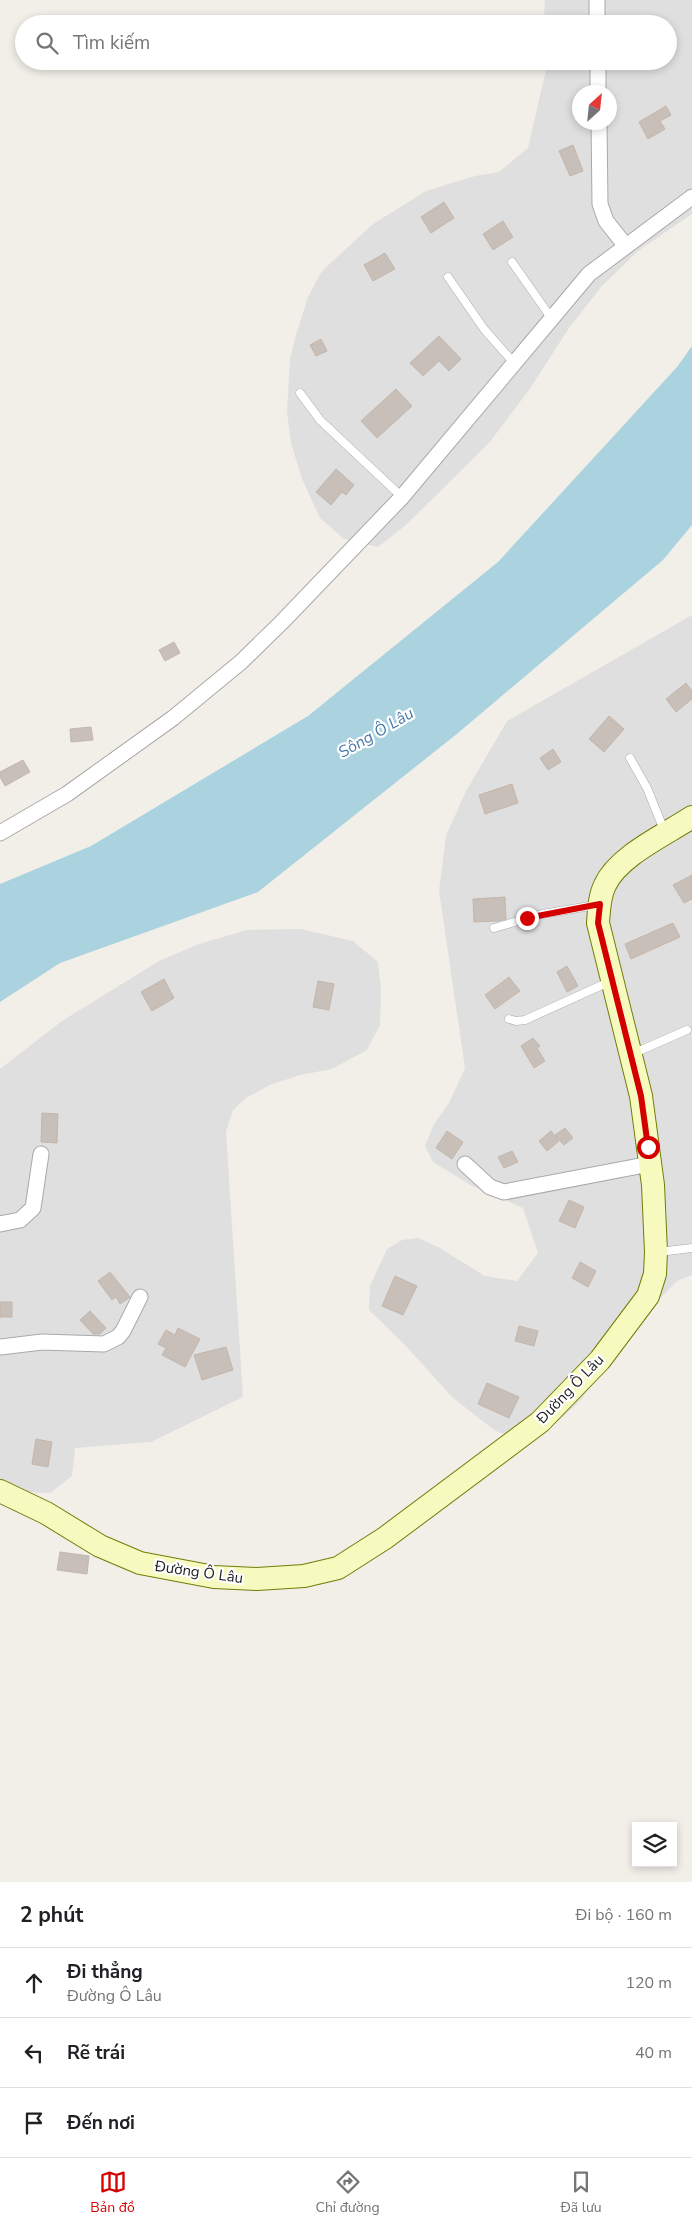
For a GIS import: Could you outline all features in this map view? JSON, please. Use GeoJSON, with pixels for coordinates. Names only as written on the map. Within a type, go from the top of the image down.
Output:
{"type":"FeatureCollection","features":[{"type":"Feature","properties":{"kind":"main road","name":"Đường Ô Lâu"},"geometry":{"type":"LineString","coordinates":[[0,1491],[46,1513],[100,1546],[140,1563],[214,1577],[257,1579],[304,1576],[338,1568],[385,1538],[540,1422],[600,1360],[648,1296],[655,1274],[656,1252],[650,1164],[641,1096],[598,923],[605,885],[618,865],[692,817]]}},
{"type":"Feature","properties":{"kind":"street"},"geometry":{"type":"LineString","coordinates":[[597,0],[597,15]]}},
{"type":"Feature","properties":{"kind":"street"},"geometry":{"type":"LineString","coordinates":[[598,70],[598,85]]}},
{"type":"Feature","properties":{"kind":"street"},"geometry":{"type":"LineString","coordinates":[[599,130],[600,204],[606,221],[625,245]]}},
{"type":"Feature","properties":{"kind":"street"},"geometry":{"type":"LineString","coordinates":[[0,833],[67,794],[205,694],[282,622],[402,497],[589,274],[625,245],[692,197]]}},
{"type":"Feature","properties":{"kind":"street"},"geometry":{"type":"LineString","coordinates":[[0,1224],[20,1220],[32,1208],[41,1154]]}},
{"type":"Feature","properties":{"kind":"street"},"geometry":{"type":"LineString","coordinates":[[465,1164],[490,1187],[504,1192],[650,1164]]}},
{"type":"Feature","properties":{"kind":"street"},"geometry":{"type":"LineString","coordinates":[[0,1346],[42,1342],[104,1344],[118,1338],[140,1296]]}},
{"type":"Feature","properties":{"kind":"lane"},"geometry":{"type":"LineString","coordinates":[[512,262],[552,319]]}},
{"type":"Feature","properties":{"kind":"lane"},"geometry":{"type":"LineString","coordinates":[[448,277],[484,329],[514,363]]}},
{"type":"Feature","properties":{"kind":"lane"},"geometry":{"type":"LineString","coordinates":[[300,392],[320,420],[402,497]]}},
{"type":"Feature","properties":{"kind":"lane"},"geometry":{"type":"LineString","coordinates":[[630,758],[647,788],[666,834]]}},
{"type":"Feature","properties":{"kind":"lane"},"geometry":{"type":"LineString","coordinates":[[494,928],[542,914],[600,904]]}},
{"type":"Feature","properties":{"kind":"lane"},"geometry":{"type":"LineString","coordinates":[[509,1018],[516,1021],[525,1020],[611,981]]}},
{"type":"Feature","properties":{"kind":"lane"},"geometry":{"type":"LineString","coordinates":[[630,1055],[687,1030]]}},
{"type":"Feature","properties":{"kind":"lane"},"geometry":{"type":"LineString","coordinates":[[656,1252],[692,1248]]}},
{"type":"Feature","properties":{"kind":"shaded area"},"geometry":{"type":"Polygon","coordinates":[[[545,0],[692,0],[692,214],[638,251],[602,286],[569,328],[529,390],[489,443],[406,525],[378,547],[344,539],[320,518],[302,479],[291,443],[287,412],[290,359],[308,297],[322,271],[373,224],[426,191],[475,176],[499,172],[528,148],[546,70],[677,70],[677,15],[544,15],[545,0]]]}},
{"type":"Feature","properties":{"kind":"shaded area"},"geometry":{"type":"Polygon","coordinates":[[[692,615],[692,1275],[677,1281],[630,1329],[581,1400],[556,1423],[520,1440],[494,1430],[452,1397],[406,1346],[369,1310],[370,1286],[387,1249],[402,1240],[418,1238],[438,1247],[485,1276],[517,1281],[538,1253],[523,1208],[472,1186],[433,1162],[425,1146],[434,1124],[449,1103],[465,1068],[439,891],[446,836],[466,791],[507,721],[692,615]]]}},
{"type":"Feature","properties":{"kind":"shaded area"},"geometry":{"type":"Polygon","coordinates":[[[301,929],[353,941],[378,962],[381,989],[380,1025],[367,1050],[332,1069],[300,1075],[270,1085],[246,1098],[233,1110],[226,1132],[243,1397],[151,1442],[75,1448],[72,1476],[50,1493],[0,1491],[0,1069],[62,1021],[159,961],[199,944],[247,930],[301,929]]]}},
{"type":"Feature","properties":{"kind":"water","name":"Sông Ô Lâu"},"geometry":{"type":"Polygon","coordinates":[[[692,346],[692,525],[663,560],[458,733],[258,892],[60,963],[0,1002],[0,884],[91,846],[308,716],[498,562],[677,367],[692,346]]]}},
{"type":"Feature","properties":{"kind":"building"},"geometry":{"type":"Polygon","coordinates":[[[666,106],[671,115],[660,121],[665,129],[648,139],[639,122],[666,106]]]}},
{"type":"Feature","properties":{"kind":"building"},"geometry":{"type":"Polygon","coordinates":[[[573,145],[583,171],[570,176],[559,151],[573,145]]]}},
{"type":"Feature","properties":{"kind":"building"},"geometry":{"type":"Polygon","coordinates":[[[444,202],[454,218],[431,233],[421,217],[444,202]]]}},
{"type":"Feature","properties":{"kind":"building"},"geometry":{"type":"Polygon","coordinates":[[[503,221],[513,237],[493,250],[483,234],[503,221]]]}},
{"type":"Feature","properties":{"kind":"building"},"geometry":{"type":"Polygon","coordinates":[[[385,253],[395,269],[373,281],[364,265],[385,253]]]}},
{"type":"Feature","properties":{"kind":"building"},"geometry":{"type":"Polygon","coordinates":[[[439,336],[461,359],[449,371],[439,361],[423,376],[410,363],[439,336]]]}},
{"type":"Feature","properties":{"kind":"building"},"geometry":{"type":"Polygon","coordinates":[[[321,339],[327,351],[316,356],[310,345],[321,339]]]}},
{"type":"Feature","properties":{"kind":"building"},"geometry":{"type":"Polygon","coordinates":[[[396,389],[412,406],[377,438],[361,421],[396,389]]]}},
{"type":"Feature","properties":{"kind":"building"},"geometry":{"type":"Polygon","coordinates":[[[336,469],[354,485],[346,495],[342,492],[331,505],[316,492],[336,469]]]}},
{"type":"Feature","properties":{"kind":"building"},"geometry":{"type":"Polygon","coordinates":[[[174,642],[180,653],[165,661],[159,650],[174,642]]]}},
{"type":"Feature","properties":{"kind":"building"},"geometry":{"type":"Polygon","coordinates":[[[686,683],[692,691],[692,699],[676,712],[666,699],[686,683]]]}},
{"type":"Feature","properties":{"kind":"building"},"geometry":{"type":"Polygon","coordinates":[[[609,716],[624,729],[604,752],[589,739],[609,716]]]}},
{"type":"Feature","properties":{"kind":"building"},"geometry":{"type":"Polygon","coordinates":[[[91,727],[93,740],[71,742],[70,729],[91,727]]]}},
{"type":"Feature","properties":{"kind":"building"},"geometry":{"type":"Polygon","coordinates":[[[553,749],[561,762],[548,770],[540,758],[553,749]]]}},
{"type":"Feature","properties":{"kind":"building"},"geometry":{"type":"Polygon","coordinates":[[[23,760],[30,772],[5,786],[0,777],[0,772],[23,760]]]}},
{"type":"Feature","properties":{"kind":"building"},"geometry":{"type":"Polygon","coordinates":[[[512,784],[518,803],[485,814],[479,795],[512,784]]]}},
{"type":"Feature","properties":{"kind":"building"},"geometry":{"type":"Polygon","coordinates":[[[692,875],[692,899],[684,903],[673,885],[692,875]]]}},
{"type":"Feature","properties":{"kind":"building"},"geometry":{"type":"Polygon","coordinates":[[[505,897],[506,919],[474,922],[473,899],[505,897]]]}},
{"type":"Feature","properties":{"kind":"building"},"geometry":{"type":"Polygon","coordinates":[[[673,923],[680,937],[631,959],[625,944],[673,923]]]}},
{"type":"Feature","properties":{"kind":"building"},"geometry":{"type":"Polygon","coordinates":[[[567,966],[578,986],[567,992],[557,972],[567,966]]]}},
{"type":"Feature","properties":{"kind":"building"},"geometry":{"type":"Polygon","coordinates":[[[509,977],[520,991],[495,1009],[485,995],[509,977]]]}},
{"type":"Feature","properties":{"kind":"building"},"geometry":{"type":"Polygon","coordinates":[[[164,979],[174,998],[152,1011],[141,992],[164,979]]]}},
{"type":"Feature","properties":{"kind":"building"},"geometry":{"type":"Polygon","coordinates":[[[318,981],[334,984],[329,1010],[313,1007],[318,981]]]}},
{"type":"Feature","properties":{"kind":"building"},"geometry":{"type":"Polygon","coordinates":[[[533,1038],[540,1046],[537,1048],[545,1061],[534,1068],[521,1046],[533,1038]]]}},
{"type":"Feature","properties":{"kind":"building"},"geometry":{"type":"Polygon","coordinates":[[[42,1113],[58,1114],[57,1143],[41,1142],[42,1113]]]}},
{"type":"Feature","properties":{"kind":"building"},"geometry":{"type":"Polygon","coordinates":[[[565,1128],[573,1138],[564,1145],[555,1135],[565,1128]]]}},
{"type":"Feature","properties":{"kind":"building"},"geometry":{"type":"Polygon","coordinates":[[[447,1131],[463,1142],[452,1159],[436,1148],[447,1131]]]}},
{"type":"Feature","properties":{"kind":"building"},"geometry":{"type":"Polygon","coordinates":[[[551,1131],[559,1141],[547,1151],[539,1141],[551,1131]]]}},
{"type":"Feature","properties":{"kind":"building"},"geometry":{"type":"Polygon","coordinates":[[[512,1151],[518,1162],[504,1168],[498,1157],[512,1151]]]}},
{"type":"Feature","properties":{"kind":"building"},"geometry":{"type":"Polygon","coordinates":[[[569,1200],[584,1207],[575,1228],[559,1221],[569,1200]]]}},
{"type":"Feature","properties":{"kind":"building"},"geometry":{"type":"Polygon","coordinates":[[[580,1262],[596,1271],[588,1287],[572,1278],[580,1262]]]}},
{"type":"Feature","properties":{"kind":"building"},"geometry":{"type":"Polygon","coordinates":[[[110,1272],[130,1297],[120,1304],[116,1297],[112,1300],[98,1281],[110,1272]]]}},
{"type":"Feature","properties":{"kind":"building"},"geometry":{"type":"Polygon","coordinates":[[[395,1276],[417,1286],[403,1315],[382,1306],[395,1276]]]}},
{"type":"Feature","properties":{"kind":"building"},"geometry":{"type":"Polygon","coordinates":[[[0,1302],[12,1302],[12,1317],[0,1317],[0,1302]]]}},
{"type":"Feature","properties":{"kind":"building"},"geometry":{"type":"Polygon","coordinates":[[[90,1311],[106,1328],[100,1334],[93,1334],[80,1320],[90,1311]]]}},
{"type":"Feature","properties":{"kind":"building"},"geometry":{"type":"Polygon","coordinates":[[[519,1326],[538,1331],[534,1346],[515,1341],[519,1326]]]}},
{"type":"Feature","properties":{"kind":"building"},"geometry":{"type":"Polygon","coordinates":[[[178,1328],[200,1339],[185,1367],[162,1355],[166,1348],[158,1344],[166,1330],[175,1335],[178,1328]]]}},
{"type":"Feature","properties":{"kind":"building"},"geometry":{"type":"Polygon","coordinates":[[[226,1347],[233,1370],[202,1380],[194,1355],[226,1347]]]}},
{"type":"Feature","properties":{"kind":"building"},"geometry":{"type":"Polygon","coordinates":[[[487,1383],[519,1397],[509,1418],[478,1404],[487,1383]]]}},
{"type":"Feature","properties":{"kind":"building"},"geometry":{"type":"Polygon","coordinates":[[[36,1439],[52,1442],[48,1467],[32,1464],[36,1439]]]}},
{"type":"Feature","properties":{"kind":"building"},"geometry":{"type":"Polygon","coordinates":[[[60,1552],[89,1556],[87,1574],[57,1570],[60,1552]]]}},
{"type":"Feature","properties":{"kind":"route"},"geometry":{"type":"LineString","coordinates":[[527,918],[560,910],[600,904],[598,923],[612,986],[641,1096],[648,1147]]}}]}
